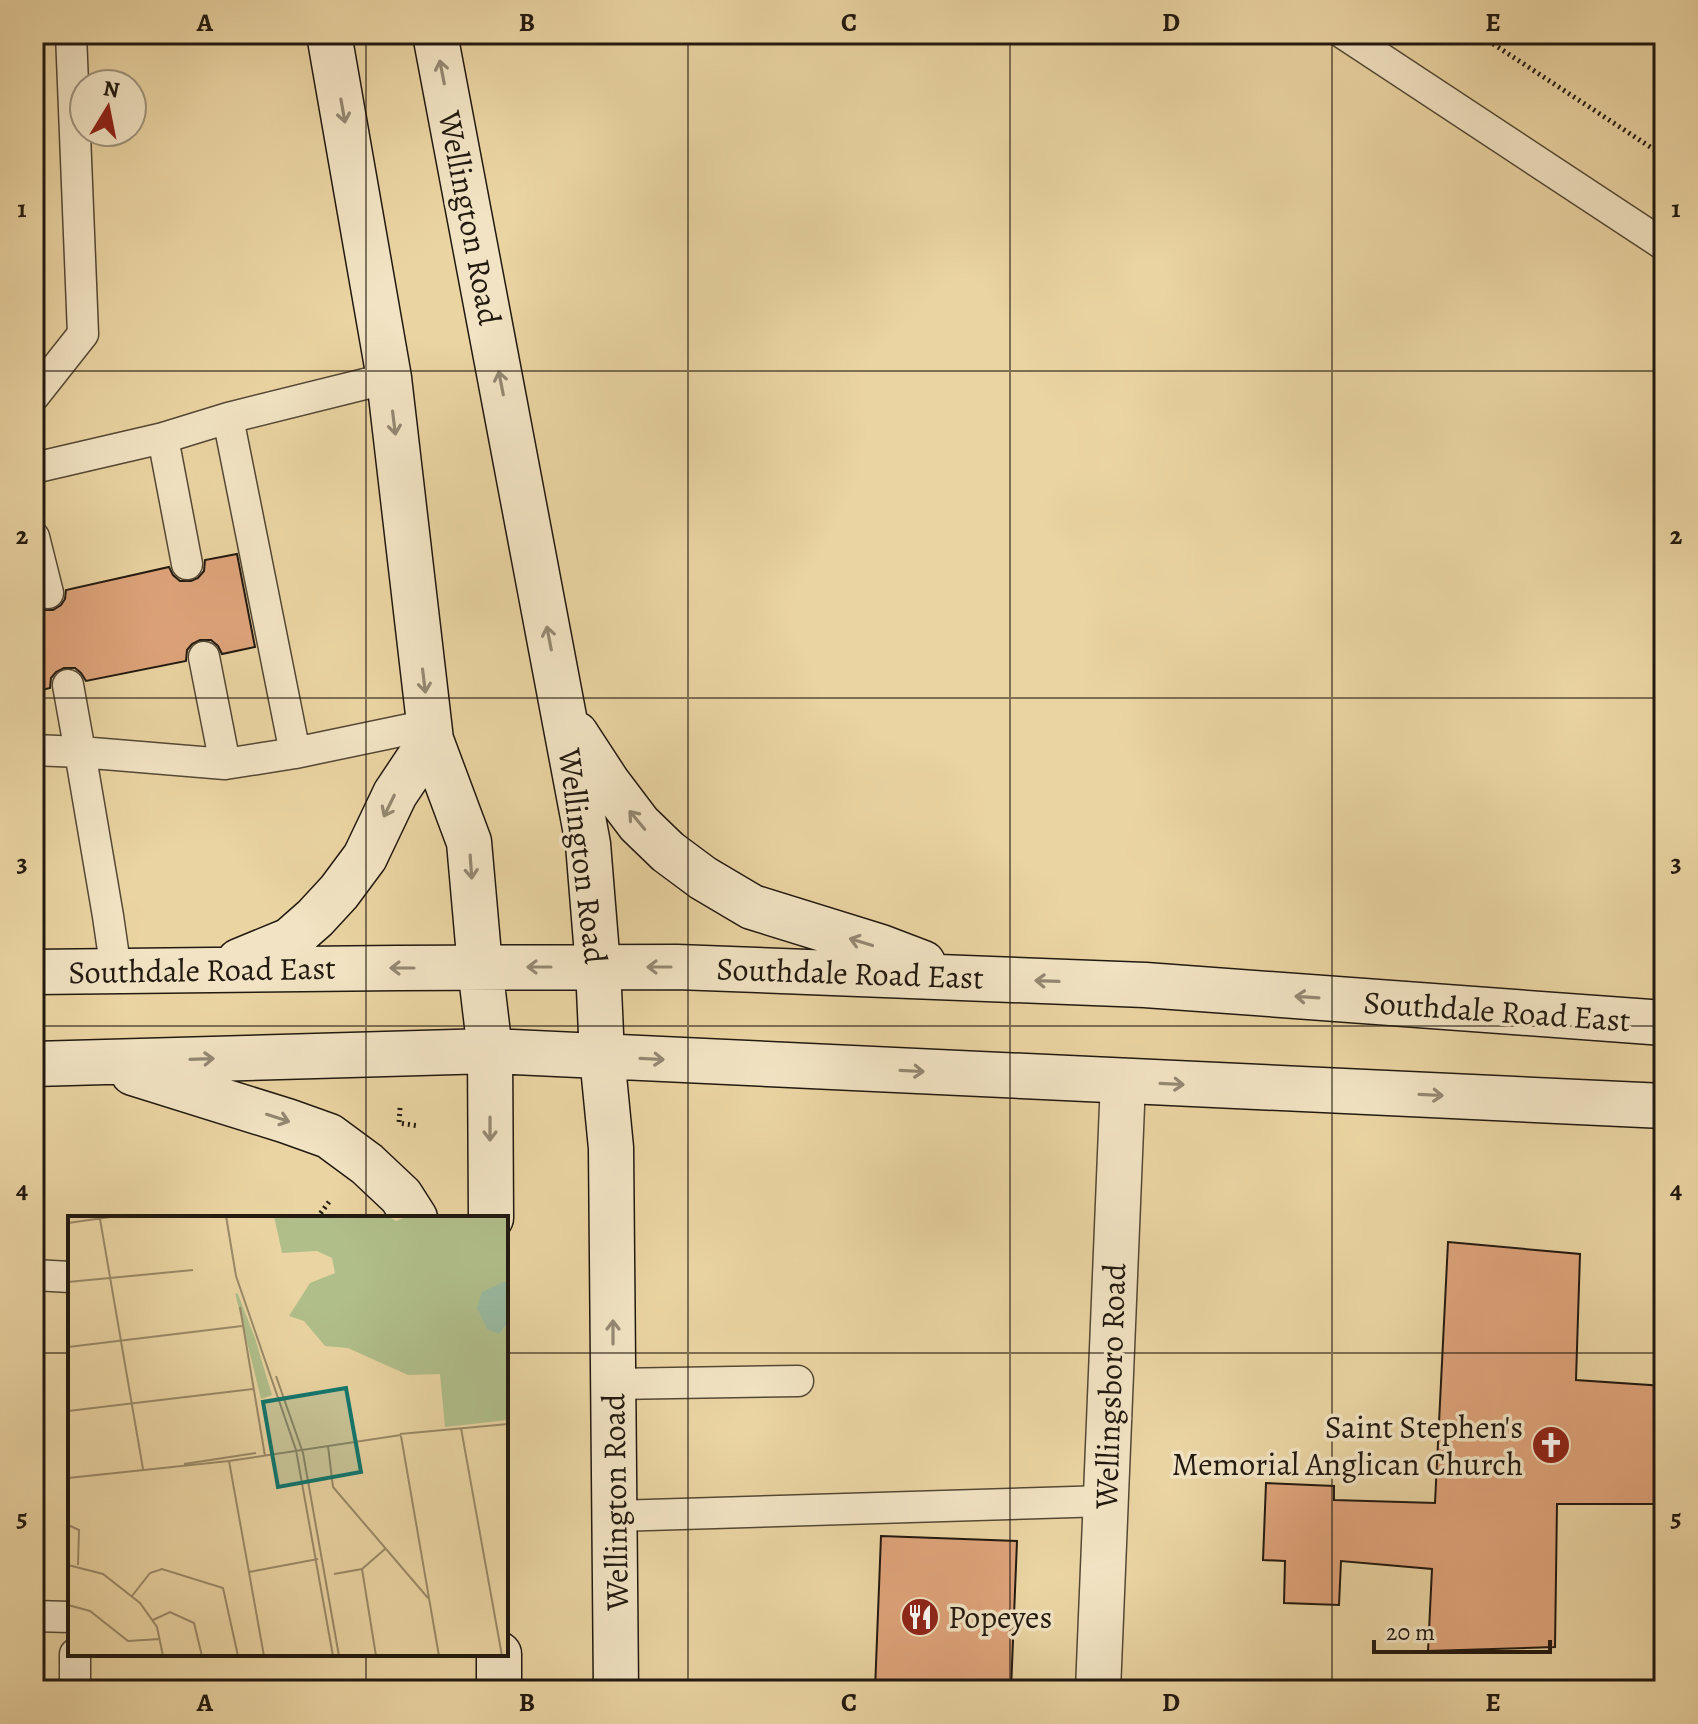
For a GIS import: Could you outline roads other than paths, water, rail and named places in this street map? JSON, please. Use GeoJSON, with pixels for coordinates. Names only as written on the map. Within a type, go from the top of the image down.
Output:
{"type":"FeatureCollection","features":[{"type":"Feature","properties":{"kind":"main road"},"geometry":{"type":"LineString","coordinates":[[329,34],[389,378],[430,732],[469,842],[490,1051],[491,1216]]}},
{"type":"Feature","properties":{"kind":"main road","name":"Wellington Road"},"geometry":{"type":"LineString","coordinates":[[435,34],[588,844],[611,1148],[616,1690]]}},
{"type":"Feature","properties":{"kind":"main road"},"geometry":{"type":"LineString","coordinates":[[564,715],[639,824],[668,852],[703,878],[752,907],[881,947],[961,977]]}},
{"type":"Feature","properties":{"kind":"main road"},"geometry":{"type":"LineString","coordinates":[[217,969],[290,940],[339,892],[365,857],[395,794],[430,732]]}},
{"type":"Feature","properties":{"kind":"main road","name":"Southdale Road East"},"geometry":{"type":"LineString","coordinates":[[34,972],[677,967],[1145,985],[1664,1023]]}},
{"type":"Feature","properties":{"kind":"main road"},"geometry":{"type":"LineString","coordinates":[[34,1064],[490,1051],[1664,1106]]}},
{"type":"Feature","properties":{"kind":"main road"},"geometry":{"type":"LineString","coordinates":[[96,1062],[329,1136],[367,1164],[401,1196],[414,1216]]}},
{"type":"Feature","properties":{"kind":"main road","name":"Wellingsboro Road"},"geometry":{"type":"LineString","coordinates":[[1098,1690],[1123,1081]]}},
{"type":"Feature","properties":{"kind":"main road"},"geometry":{"type":"LineString","coordinates":[[499,1656],[499,1690]]}},
{"type":"Feature","properties":{"kind":"lane"},"geometry":{"type":"LineString","coordinates":[[34,396],[83,334],[71,34]]}},
{"type":"Feature","properties":{"kind":"lane"},"geometry":{"type":"LineString","coordinates":[[1344,34],[1664,245]]}},
{"type":"Feature","properties":{"kind":"lane"},"geometry":{"type":"LineString","coordinates":[[34,468],[163,438],[228,418],[389,378]]}},
{"type":"Feature","properties":{"kind":"lane"},"geometry":{"type":"LineString","coordinates":[[228,418],[295,753]]}},
{"type":"Feature","properties":{"kind":"lane"},"geometry":{"type":"LineString","coordinates":[[163,438],[187,564]]}},
{"type":"Feature","properties":{"kind":"lane"},"geometry":{"type":"LineString","coordinates":[[34,537],[48,593]]}},
{"type":"Feature","properties":{"kind":"lane"},"geometry":{"type":"LineString","coordinates":[[204,657],[225,764]]}},
{"type":"Feature","properties":{"kind":"lane"},"geometry":{"type":"LineString","coordinates":[[68,685],[116,971]]}},
{"type":"Feature","properties":{"kind":"lane"},"geometry":{"type":"LineString","coordinates":[[34,750],[225,764],[430,732]]}},
{"type":"Feature","properties":{"kind":"lane"},"geometry":{"type":"LineString","coordinates":[[34,1275],[68,1277]]}},
{"type":"Feature","properties":{"kind":"lane"},"geometry":{"type":"LineString","coordinates":[[613,1384],[798,1381]]}},
{"type":"Feature","properties":{"kind":"lane"},"geometry":{"type":"LineString","coordinates":[[615,1516],[1106,1501]]}},
{"type":"Feature","properties":{"kind":"lane"},"geometry":{"type":"LineString","coordinates":[[34,1616],[68,1617]]}},
{"type":"Feature","properties":{"kind":"lane"},"geometry":{"type":"LineString","coordinates":[[75,1656],[75,1690]]}},
{"type":"Feature","properties":{"kind":"place","name":"Saint Stephen's Memorial Anglican Church"},"geometry":{"type":"Point","coordinates":[1551,1445]}},
{"type":"Feature","properties":{"kind":"place","name":"Popeyes"},"geometry":{"type":"Point","coordinates":[920,1617]}}]}
